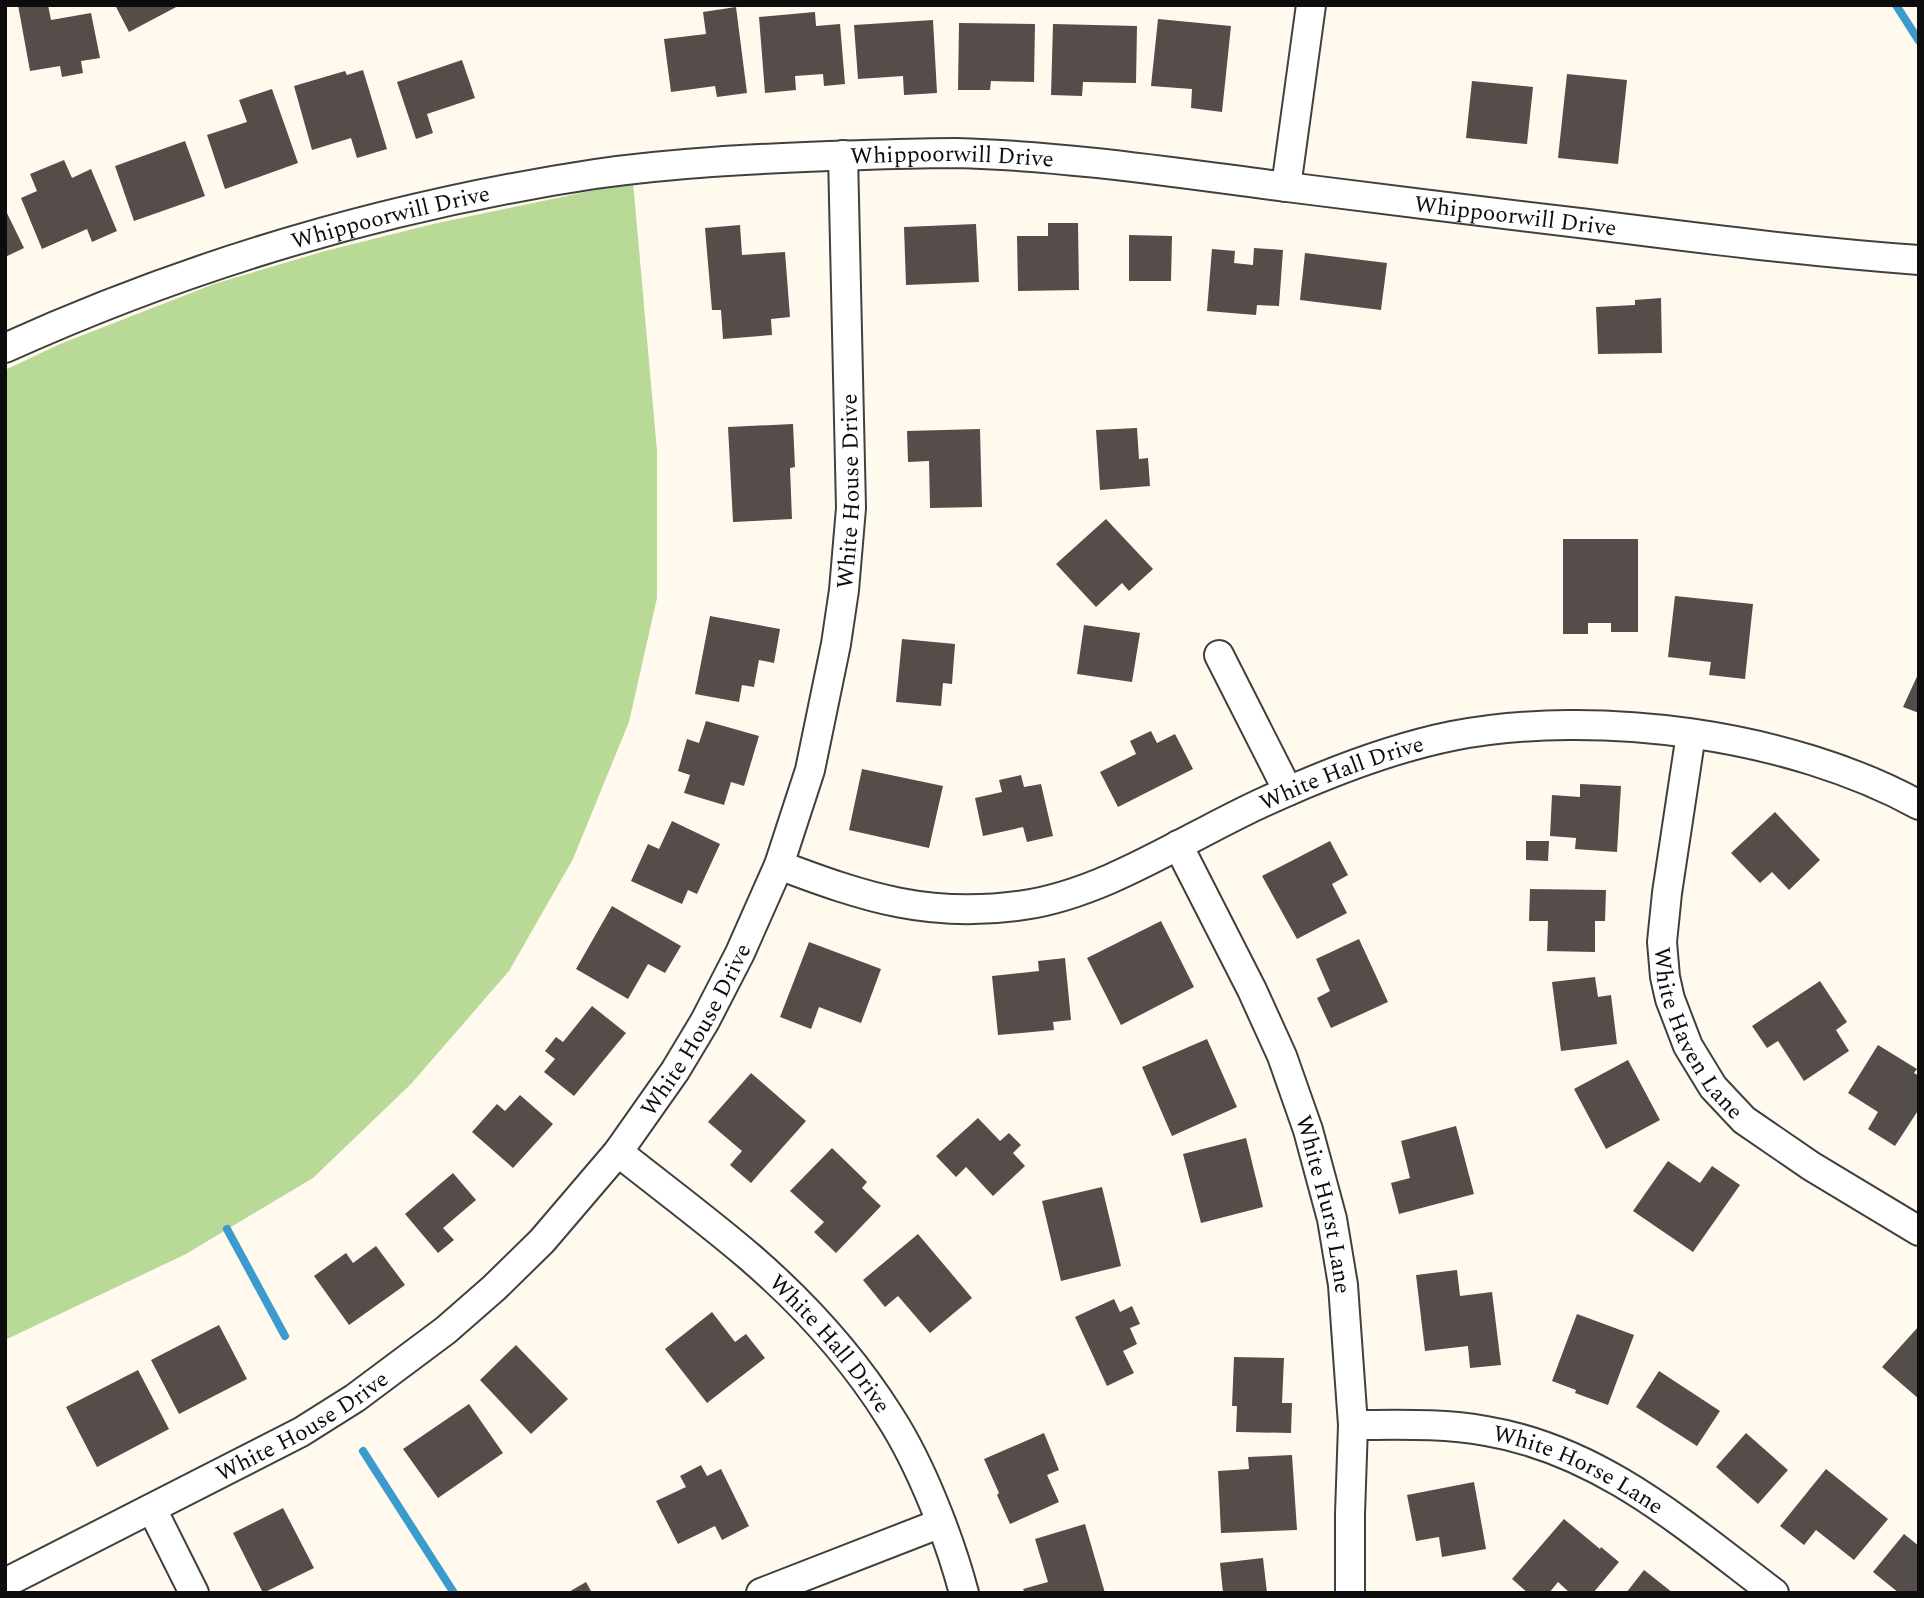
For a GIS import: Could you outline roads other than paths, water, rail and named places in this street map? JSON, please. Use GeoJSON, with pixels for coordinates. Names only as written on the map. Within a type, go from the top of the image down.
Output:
{"type":"FeatureCollection","features":[{"type":"Feature","properties":{"kind":"street"},"geometry":{"type":"LineString","coordinates":[[1286,187],[1311,5]]}},
{"type":"Feature","properties":{"kind":"street","name":"Whippoorwill Drive"},"geometry":{"type":"LineString","coordinates":[[5,348],[168,282],[287,243],[395,213],[598,174],[743,159],[956,153],[1014,156],[1139,168],[1680,236],[1919,260]]}},
{"type":"Feature","properties":{"kind":"street","name":"White House Drive"},"geometry":{"type":"LineString","coordinates":[[5,1583],[274,1447],[355,1398],[422,1350],[494,1288],[542,1241],[618,1152],[676,1071],[735,963],[779,865],[810,769],[836,644],[848,555],[851,508],[843,155]]}},
{"type":"Feature","properties":{"kind":"street"},"geometry":{"type":"LineString","coordinates":[[1219,654],[1288,790]]}},
{"type":"Feature","properties":{"kind":"street","name":"White Hall Drive"},"geometry":{"type":"LineString","coordinates":[[779,865],[836,887],[933,909],[978,910],[1027,905],[1078,891],[1111,877],[1288,790],[1360,762],[1443,738],[1518,727],[1598,726],[1691,734],[1774,749],[1868,780],[1919,806]]}},
{"type":"Feature","properties":{"kind":"street","name":"White Haven Lane"},"geometry":{"type":"LineString","coordinates":[[1691,734],[1662,942],[1665,977],[1688,1046],[1713,1087],[1744,1120],[1811,1166],[1919,1231]]}},
{"type":"Feature","properties":{"kind":"street","name":"White Hurst Lane"},"geometry":{"type":"LineString","coordinates":[[1178,845],[1263,1012],[1282,1056],[1308,1130],[1332,1219],[1343,1285],[1353,1425],[1350,1593]]}},
{"type":"Feature","properties":{"kind":"street","name":"White Hall Drive"},"geometry":{"type":"LineString","coordinates":[[618,1152],[751,1258],[797,1301],[857,1369],[891,1418],[917,1467],[941,1523],[964,1593]]}},
{"type":"Feature","properties":{"kind":"street","name":"White Horse Lane"},"geometry":{"type":"LineString","coordinates":[[1353,1425],[1459,1427],[1512,1436],[1564,1452],[1642,1494],[1774,1593]]}},
{"type":"Feature","properties":{"kind":"street"},"geometry":{"type":"LineString","coordinates":[[152,1509],[194,1593]]}},
{"type":"Feature","properties":{"kind":"street"},"geometry":{"type":"LineString","coordinates":[[761,1593],[941,1523]]}},
{"type":"Feature","properties":{"kind":"waterway"},"geometry":{"type":"LineString","coordinates":[[1896,5],[1919,41]]}},
{"type":"Feature","properties":{"kind":"waterway"},"geometry":{"type":"LineString","coordinates":[[227,1229],[285,1336]]}},
{"type":"Feature","properties":{"kind":"waterway"},"geometry":{"type":"LineString","coordinates":[[363,1451],[454,1593]]}}]}
